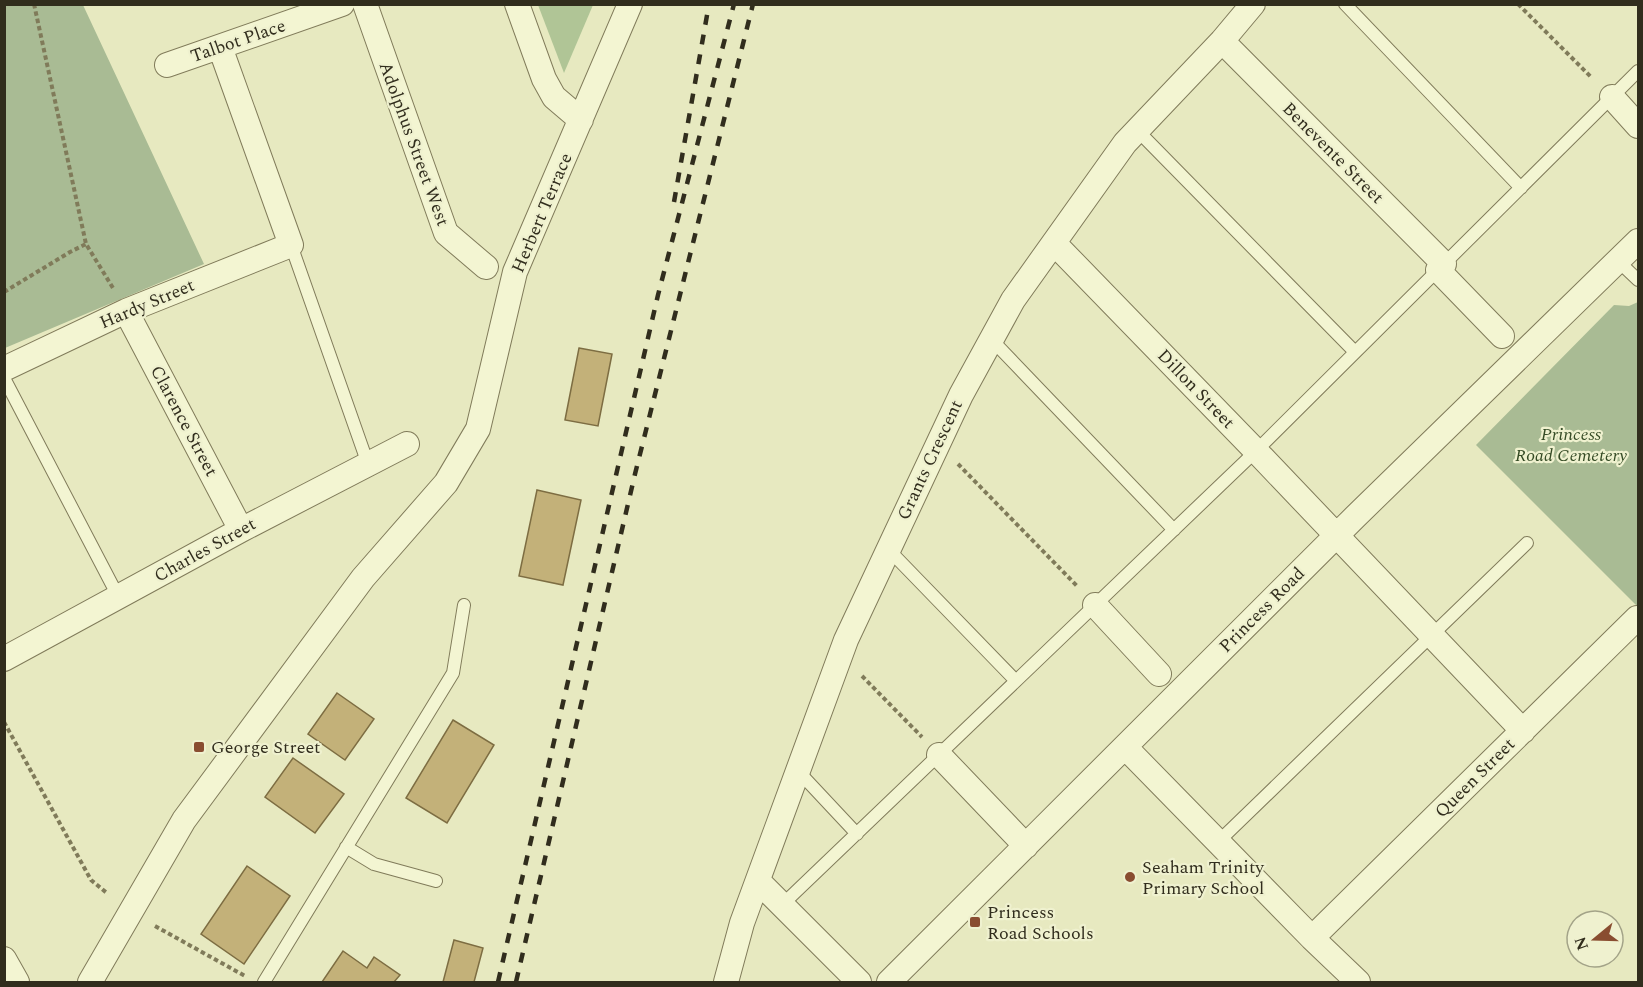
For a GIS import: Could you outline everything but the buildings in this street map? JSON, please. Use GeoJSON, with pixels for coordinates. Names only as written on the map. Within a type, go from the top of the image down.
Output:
{"type":"FeatureCollection","features":[{"type":"Feature","properties":{"kind":"street","name":"Talbot Place"},"geometry":{"type":"LineString","coordinates":[[167,65],[342,4]]}},
{"type":"Feature","properties":{"kind":"street","name":"Adolphus Street West"},"geometry":{"type":"LineString","coordinates":[[365,4],[446,233],[486,267]]}},
{"type":"Feature","properties":{"kind":"street"},"geometry":{"type":"LineString","coordinates":[[517,4],[544,79],[554,97],[581,120]]}},
{"type":"Feature","properties":{"kind":"street","name":"Herbert Terrace"},"geometry":{"type":"LineString","coordinates":[[90,982],[184,820],[363,579],[446,483],[478,429],[515,272],[630,4]]}},
{"type":"Feature","properties":{"kind":"street","name":"Grants Crescent"},"geometry":{"type":"LineString","coordinates":[[726,982],[742,924],[841,654],[960,395],[1013,300],[1125,142],[1222,41],[1253,4]]}},
{"type":"Feature","properties":{"kind":"street","name":"Benevente Street"},"geometry":{"type":"LineString","coordinates":[[1222,41],[1441,267],[1502,336]]}},
{"type":"Feature","properties":{"kind":"street"},"geometry":{"type":"LineString","coordinates":[[220,47],[291,245]]}},
{"type":"Feature","properties":{"kind":"street"},"geometry":{"type":"LineString","coordinates":[[1612,97],[1638,126]]}},
{"type":"Feature","properties":{"kind":"street","name":"Princess Road"},"geometry":{"type":"LineString","coordinates":[[893,981],[1337,535],[1638,241]]}},
{"type":"Feature","properties":{"kind":"street","name":"Dillon Street"},"geometry":{"type":"LineString","coordinates":[[1054,243],[1523,731]]}},
{"type":"Feature","properties":{"kind":"street","name":"Hardy Street"},"geometry":{"type":"LineString","coordinates":[[4,369],[126,311],[291,245]]}},
{"type":"Feature","properties":{"kind":"street","name":"Clarence Street"},"geometry":{"type":"LineString","coordinates":[[126,311],[241,530]]}},
{"type":"Feature","properties":{"kind":"street","name":"Charles Street"},"geometry":{"type":"LineString","coordinates":[[4,659],[241,530],[407,444]]}},
{"type":"Feature","properties":{"kind":"street"},"geometry":{"type":"LineString","coordinates":[[1095,605],[1159,674]]}},
{"type":"Feature","properties":{"kind":"street","name":"Queen Street"},"geometry":{"type":"LineString","coordinates":[[1312,939],[1636,618]]}},
{"type":"Feature","properties":{"kind":"street"},"geometry":{"type":"LineString","coordinates":[[1126,748],[1312,939],[1358,982]]}},
{"type":"Feature","properties":{"kind":"street"},"geometry":{"type":"LineString","coordinates":[[939,755],[1026,846]]}},
{"type":"Feature","properties":{"kind":"street"},"geometry":{"type":"LineString","coordinates":[[758,881],[860,982]]}},
{"type":"Feature","properties":{"kind":"street"},"geometry":{"type":"LineString","coordinates":[[4,959],[17,982]]}},
{"type":"Feature","properties":{"kind":"lane"},"geometry":{"type":"LineString","coordinates":[[1345,4],[1521,188]]}},
{"type":"Feature","properties":{"kind":"lane"},"geometry":{"type":"LineString","coordinates":[[783,904],[1256,451],[1638,71]]}},
{"type":"Feature","properties":{"kind":"lane"},"geometry":{"type":"LineString","coordinates":[[1137,130],[1355,352]]}},
{"type":"Feature","properties":{"kind":"lane"},"geometry":{"type":"LineString","coordinates":[[291,245],[368,464]]}},
{"type":"Feature","properties":{"kind":"lane"},"geometry":{"type":"LineString","coordinates":[[1618,261],[1638,280]]}},
{"type":"Feature","properties":{"kind":"lane"},"geometry":{"type":"LineString","coordinates":[[991,339],[1174,530]]}},
{"type":"Feature","properties":{"kind":"lane"},"geometry":{"type":"LineString","coordinates":[[4,378],[119,598]]}},
{"type":"Feature","properties":{"kind":"lane"},"geometry":{"type":"LineString","coordinates":[[1218,842],[1527,543]]}},
{"type":"Feature","properties":{"kind":"lane"},"geometry":{"type":"LineString","coordinates":[[888,549],[1016,681]]}},
{"type":"Feature","properties":{"kind":"lane"},"geometry":{"type":"LineString","coordinates":[[264,982],[453,673],[464,605]]}},
{"type":"Feature","properties":{"kind":"lane"},"geometry":{"type":"LineString","coordinates":[[798,771],[857,834]]}},
{"type":"Feature","properties":{"kind":"lane"},"geometry":{"type":"LineString","coordinates":[[346,847],[374,864],[436,881]]}},
{"type":"Feature","properties":{"kind":"path"},"geometry":{"type":"LineString","coordinates":[[34,4],[86,244],[126,311]]}},
{"type":"Feature","properties":{"kind":"path"},"geometry":{"type":"LineString","coordinates":[[1518,4],[1612,97]]}},
{"type":"Feature","properties":{"kind":"path"},"geometry":{"type":"LineString","coordinates":[[4,292],[86,244]]}},
{"type":"Feature","properties":{"kind":"path"},"geometry":{"type":"LineString","coordinates":[[938,444],[1095,605]]}},
{"type":"Feature","properties":{"kind":"path"},"geometry":{"type":"LineString","coordinates":[[841,654],[939,755]]}},
{"type":"Feature","properties":{"kind":"path"},"geometry":{"type":"LineString","coordinates":[[4,722],[91,880],[108,894]]}},
{"type":"Feature","properties":{"kind":"path"},"geometry":{"type":"LineString","coordinates":[[146,920],[248,978]]}},
{"type":"Feature","properties":{"kind":"green space"},"geometry":{"type":"Polygon","coordinates":[[[5,4],[83,5],[204,264],[5,348],[5,4]]]}},
{"type":"Feature","properties":{"kind":"green space"},"geometry":{"type":"Polygon","coordinates":[[[538,5],[593,5],[564,73],[538,5]]]}},
{"type":"Feature","properties":{"kind":"green space","name":"Princess Road Cemetery"},"geometry":{"type":"Polygon","coordinates":[[[1638,302],[1638,607],[1476,445],[1614,305],[1629,306],[1638,302]]]}},
{"type":"Feature","properties":{"kind":"railway"},"geometry":{"type":"LineString","coordinates":[[674,202],[709,4]]}},
{"type":"Feature","properties":{"kind":"railway"},"geometry":{"type":"LineString","coordinates":[[498,982],[658,295],[734,4]]}},
{"type":"Feature","properties":{"kind":"railway"},"geometry":{"type":"LineString","coordinates":[[516,982],[635,474],[753,4]]}},
{"type":"Feature","properties":{"kind":"place","name":"George Street"},"geometry":{"type":"Point","coordinates":[199,747]}},
{"type":"Feature","properties":{"kind":"place","name":"Seaham Trinity Primary School"},"geometry":{"type":"Point","coordinates":[1130,877]}},
{"type":"Feature","properties":{"kind":"place","name":"Princess Road Schools"},"geometry":{"type":"Point","coordinates":[975,922]}}]}
